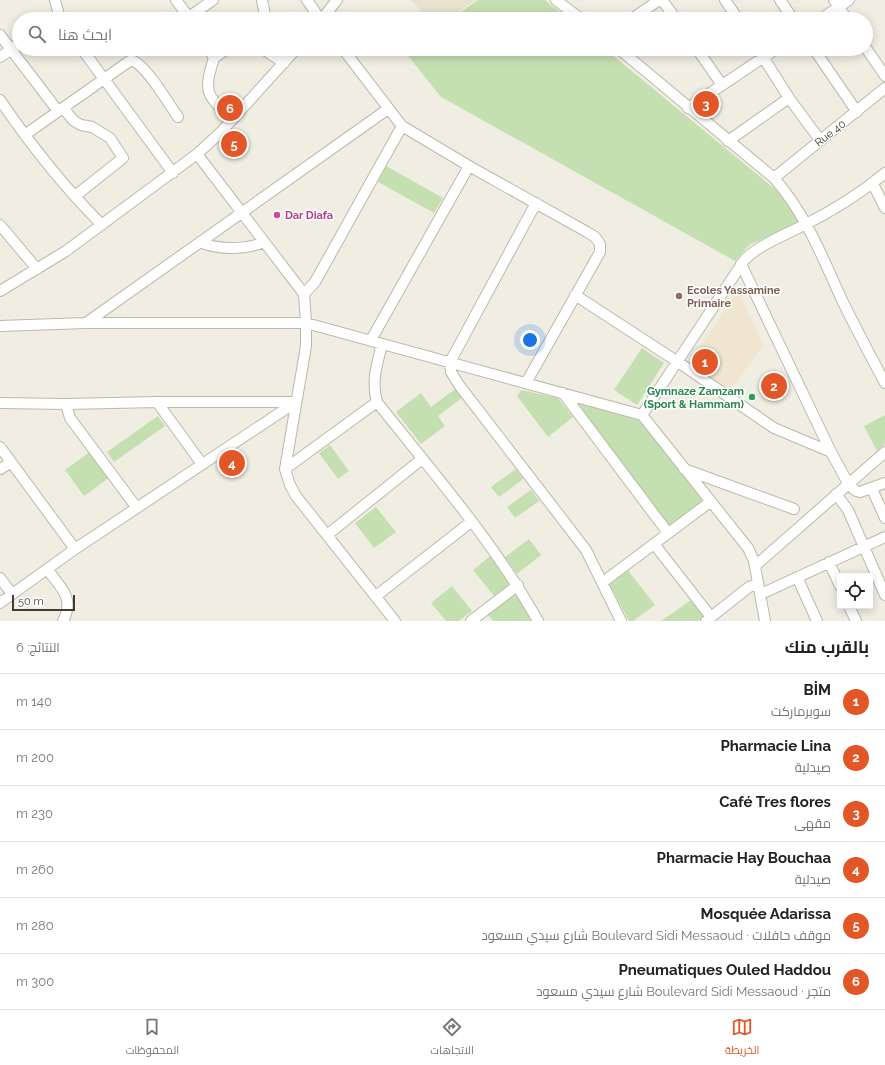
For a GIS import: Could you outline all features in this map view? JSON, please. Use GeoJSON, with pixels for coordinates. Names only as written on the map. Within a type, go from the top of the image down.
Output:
{"type":"FeatureCollection","features":[{"type":"Feature","properties":{"kind":"street"},"geometry":{"type":"LineString","coordinates":[[55,0],[57,12]]}},
{"type":"Feature","properties":{"kind":"street"},"geometry":{"type":"LineString","coordinates":[[176,0],[184,12]]}},
{"type":"Feature","properties":{"kind":"street"},"geometry":{"type":"LineString","coordinates":[[196,12],[213,0]]}},
{"type":"Feature","properties":{"kind":"street"},"geometry":{"type":"LineString","coordinates":[[262,0],[264,12]]}},
{"type":"Feature","properties":{"kind":"street"},"geometry":{"type":"LineString","coordinates":[[307,0],[316,12]]}},
{"type":"Feature","properties":{"kind":"street"},"geometry":{"type":"LineString","coordinates":[[327,12],[337,0]]}},
{"type":"Feature","properties":{"kind":"street"},"geometry":{"type":"LineString","coordinates":[[642,12],[659,0]]}},
{"type":"Feature","properties":{"kind":"street"},"geometry":{"type":"LineString","coordinates":[[662,0],[671,12]]}},
{"type":"Feature","properties":{"kind":"street"},"geometry":{"type":"LineString","coordinates":[[725,0],[733,12]]}},
{"type":"Feature","properties":{"kind":"street"},"geometry":{"type":"LineString","coordinates":[[780,0],[788,12]]}},
{"type":"Feature","properties":{"kind":"street"},"geometry":{"type":"LineString","coordinates":[[827,12],[836,3],[848,0]]}},
{"type":"Feature","properties":{"kind":"street"},"geometry":{"type":"LineString","coordinates":[[564,2],[574,12]]}},
{"type":"Feature","properties":{"kind":"street"},"geometry":{"type":"LineString","coordinates":[[836,3],[842,12]]}},
{"type":"Feature","properties":{"kind":"street"},"geometry":{"type":"LineString","coordinates":[[0,35],[12,45]]}},
{"type":"Feature","properties":{"kind":"street"},"geometry":{"type":"LineString","coordinates":[[0,57],[12,49]]}},
{"type":"Feature","properties":{"kind":"street"},"geometry":{"type":"LineString","coordinates":[[22,56],[60,109],[74,121],[81,125],[92,127],[110,138],[123,158],[75,196]]}},
{"type":"Feature","properties":{"kind":"street"},"geometry":{"type":"LineString","coordinates":[[87,56],[173,173]]}},
{"type":"Feature","properties":{"kind":"street"},"geometry":{"type":"LineString","coordinates":[[211,56],[207,86],[209,96],[233,119]]}},
{"type":"Feature","properties":{"kind":"street"},"geometry":{"type":"LineString","coordinates":[[274,56],[284,63]]}},
{"type":"Feature","properties":{"kind":"street"},"geometry":{"type":"LineString","coordinates":[[0,279],[4,289],[37,269],[66,251],[173,173],[197,154],[233,119],[290,56]]}},
{"type":"Feature","properties":{"kind":"street"},"geometry":{"type":"LineString","coordinates":[[348,56],[402,126],[469,166],[587,232],[595,237],[600,244],[600,252],[526,383]]}},
{"type":"Feature","properties":{"kind":"street"},"geometry":{"type":"LineString","coordinates":[[627,56],[774,178],[786,192],[806,224],[850,316],[885,383]]}},
{"type":"Feature","properties":{"kind":"street"},"geometry":{"type":"LineString","coordinates":[[702,56],[722,85]]}},
{"type":"Feature","properties":{"kind":"street"},"geometry":{"type":"LineString","coordinates":[[688,108],[722,85],[757,56]]}},
{"type":"Feature","properties":{"kind":"street"},"geometry":{"type":"LineString","coordinates":[[763,56],[789,98],[820,140]]}},
{"type":"Feature","properties":{"kind":"street"},"geometry":{"type":"LineString","coordinates":[[819,56],[857,112]]}},
{"type":"Feature","properties":{"kind":"street"},"geometry":{"type":"LineString","coordinates":[[871,56],[885,76]]}},
{"type":"Feature","properties":{"kind":"street"},"geometry":{"type":"LineString","coordinates":[[26,134],[131,60],[135,60],[145,71],[178,117]]}},
{"type":"Feature","properties":{"kind":"street","name":"Rue 40"},"geometry":{"type":"LineString","coordinates":[[774,178],[885,88]]}},
{"type":"Feature","properties":{"kind":"street"},"geometry":{"type":"LineString","coordinates":[[728,141],[789,98]]}},
{"type":"Feature","properties":{"kind":"street"},"geometry":{"type":"LineString","coordinates":[[0,102],[75,196],[102,225]]}},
{"type":"Feature","properties":{"kind":"street"},"geometry":{"type":"LineString","coordinates":[[86,323],[388,109]]}},
{"type":"Feature","properties":{"kind":"street"},"geometry":{"type":"LineString","coordinates":[[304,294],[315,282],[402,126]]}},
{"type":"Feature","properties":{"kind":"street"},"geometry":{"type":"LineString","coordinates":[[197,154],[304,294],[306,346],[285,469],[290,485],[296,496],[395,621]]}},
{"type":"Feature","properties":{"kind":"street"},"geometry":{"type":"LineString","coordinates":[[371,340],[469,166]]}},
{"type":"Feature","properties":{"kind":"street"},"geometry":{"type":"LineString","coordinates":[[642,415],[741,264],[751,253],[806,224],[873,184],[885,174]]}},
{"type":"Feature","properties":{"kind":"street"},"geometry":{"type":"LineString","coordinates":[[873,184],[885,208]]}},
{"type":"Feature","properties":{"kind":"street"},"geometry":{"type":"LineString","coordinates":[[536,203],[450,362],[451,372],[459,385],[586,550],[621,621]]}},
{"type":"Feature","properties":{"kind":"street"},"geometry":{"type":"LineString","coordinates":[[0,225],[37,269]]}},
{"type":"Feature","properties":{"kind":"street"},"geometry":{"type":"LineString","coordinates":[[200,242],[207,245],[220,247],[254,246],[264,242]]}},
{"type":"Feature","properties":{"kind":"street"},"geometry":{"type":"LineString","coordinates":[[741,264],[831,452],[849,485],[856,491],[864,492],[885,483]]}},
{"type":"Feature","properties":{"kind":"street"},"geometry":{"type":"LineString","coordinates":[[575,295],[678,362],[774,428],[831,452]]}},
{"type":"Feature","properties":{"kind":"street"},"geometry":{"type":"LineString","coordinates":[[0,326],[86,323],[306,323],[563,392],[642,415],[748,548],[755,566],[765,621]]}},
{"type":"Feature","properties":{"kind":"street"},"geometry":{"type":"LineString","coordinates":[[382,344],[374,377],[373,389],[377,402],[471,522],[518,585],[538,621]]}},
{"type":"Feature","properties":{"kind":"street"},"geometry":{"type":"LineString","coordinates":[[563,392],[668,533]]}},
{"type":"Feature","properties":{"kind":"street"},"geometry":{"type":"LineString","coordinates":[[0,403],[66,404],[157,402],[296,402]]}},
{"type":"Feature","properties":{"kind":"street"},"geometry":{"type":"LineString","coordinates":[[157,402],[202,464]]}},
{"type":"Feature","properties":{"kind":"street"},"geometry":{"type":"LineString","coordinates":[[0,603],[75,549],[296,402]]}},
{"type":"Feature","properties":{"kind":"street"},"geometry":{"type":"LineString","coordinates":[[285,469],[377,402]]}},
{"type":"Feature","properties":{"kind":"street"},"geometry":{"type":"LineString","coordinates":[[66,404],[70,418],[137,508]]}},
{"type":"Feature","properties":{"kind":"street"},"geometry":{"type":"LineString","coordinates":[[0,447],[10,463],[75,549]]}},
{"type":"Feature","properties":{"kind":"street"},"geometry":{"type":"LineString","coordinates":[[755,566],[885,452]]}},
{"type":"Feature","properties":{"kind":"street"},"geometry":{"type":"LineString","coordinates":[[327,535],[422,459]]}},
{"type":"Feature","properties":{"kind":"street"},"geometry":{"type":"LineString","coordinates":[[0,468],[10,463]]}},
{"type":"Feature","properties":{"kind":"street"},"geometry":{"type":"LineString","coordinates":[[684,469],[794,509]]}},
{"type":"Feature","properties":{"kind":"street"},"geometry":{"type":"LineString","coordinates":[[872,489],[885,518]]}},
{"type":"Feature","properties":{"kind":"street"},"geometry":{"type":"LineString","coordinates":[[836,494],[848,510],[885,595]]}},
{"type":"Feature","properties":{"kind":"street"},"geometry":{"type":"LineString","coordinates":[[603,582],[710,502]]}},
{"type":"Feature","properties":{"kind":"street"},"geometry":{"type":"LineString","coordinates":[[376,596],[471,522]]}},
{"type":"Feature","properties":{"kind":"street"},"geometry":{"type":"LineString","coordinates":[[654,544],[708,619],[749,587],[759,589],[797,577],[885,537]]}},
{"type":"Feature","properties":{"kind":"street"},"geometry":{"type":"LineString","coordinates":[[829,562],[837,579]]}},
{"type":"Feature","properties":{"kind":"street"},"geometry":{"type":"LineString","coordinates":[[47,569],[69,601],[63,621]]}},
{"type":"Feature","properties":{"kind":"street"},"geometry":{"type":"LineString","coordinates":[[797,577],[817,621]]}},
{"type":"Feature","properties":{"kind":"street"},"geometry":{"type":"LineString","coordinates":[[0,578],[12,594]]}},
{"type":"Feature","properties":{"kind":"street"},"geometry":{"type":"LineString","coordinates":[[471,621],[518,585]]}},
{"type":"Feature","properties":{"kind":"street"},"geometry":{"type":"LineString","coordinates":[[850,609],[856,621]]}},
{"type":"Feature","properties":{"kind":"shaded area"},"geometry":{"type":"Polygon","coordinates":[[[411,0],[476,0],[458,12],[422,12],[411,0]]]}},
{"type":"Feature","properties":{"kind":"shaded area"},"geometry":{"type":"Polygon","coordinates":[[[738,290],[763,345],[729,392],[692,359],[738,290]]]}},
{"type":"Feature","properties":{"kind":"green space"},"geometry":{"type":"Polygon","coordinates":[[[478,0],[545,0],[560,12],[461,12],[478,0]]]}},
{"type":"Feature","properties":{"kind":"green space"},"geometry":{"type":"Polygon","coordinates":[[[408,56],[613,56],[776,190],[794,212],[799,223],[749,245],[735,261],[441,97],[408,56]]]}},
{"type":"Feature","properties":{"kind":"green space"},"geometry":{"type":"Polygon","coordinates":[[[386,166],[443,198],[434,213],[378,182],[386,166]]]}},
{"type":"Feature","properties":{"kind":"green space"},"geometry":{"type":"Polygon","coordinates":[[[642,348],[664,363],[637,405],[614,390],[642,348]]]}},
{"type":"Feature","properties":{"kind":"green space"},"geometry":{"type":"Polygon","coordinates":[[[455,389],[462,398],[438,416],[445,426],[421,444],[396,412],[421,393],[431,407],[455,389]]]}},
{"type":"Feature","properties":{"kind":"green space"},"geometry":{"type":"Polygon","coordinates":[[[521,390],[558,398],[573,417],[548,437],[517,396],[521,390]]]}},
{"type":"Feature","properties":{"kind":"green space"},"geometry":{"type":"Polygon","coordinates":[[[578,402],[640,421],[703,501],[670,528],[576,403],[578,402]]]}},
{"type":"Feature","properties":{"kind":"green space"},"geometry":{"type":"Polygon","coordinates":[[[885,415],[885,444],[877,451],[864,426],[885,415]]]}},
{"type":"Feature","properties":{"kind":"green space"},"geometry":{"type":"Polygon","coordinates":[[[158,416],[165,426],[114,462],[107,452],[158,416]]]}},
{"type":"Feature","properties":{"kind":"green space"},"geometry":{"type":"Polygon","coordinates":[[[330,445],[349,471],[338,479],[319,453],[330,445]]]}},
{"type":"Feature","properties":{"kind":"green space"},"geometry":{"type":"Polygon","coordinates":[[[91,451],[110,477],[84,496],[65,470],[91,451]]]}},
{"type":"Feature","properties":{"kind":"green space"},"geometry":{"type":"Polygon","coordinates":[[[516,469],[523,479],[499,497],[491,487],[516,469]]]}},
{"type":"Feature","properties":{"kind":"green space"},"geometry":{"type":"Polygon","coordinates":[[[531,490],[539,501],[515,518],[507,507],[531,490]]]}},
{"type":"Feature","properties":{"kind":"green space"},"geometry":{"type":"Polygon","coordinates":[[[376,507],[396,532],[374,548],[355,523],[376,507]]]}},
{"type":"Feature","properties":{"kind":"green space"},"geometry":{"type":"Polygon","coordinates":[[[529,539],[541,555],[517,574],[505,557],[529,539]]]}},
{"type":"Feature","properties":{"kind":"green space"},"geometry":{"type":"Polygon","coordinates":[[[490,556],[511,583],[494,596],[473,570],[490,556]]]}},
{"type":"Feature","properties":{"kind":"green space"},"geometry":{"type":"Polygon","coordinates":[[[627,569],[655,605],[633,621],[629,621],[610,585],[612,581],[627,569]]]}},
{"type":"Feature","properties":{"kind":"green space"},"geometry":{"type":"Polygon","coordinates":[[[452,586],[472,611],[459,621],[446,621],[431,603],[452,586]]]}},
{"type":"Feature","properties":{"kind":"green space"},"geometry":{"type":"Polygon","coordinates":[[[516,591],[533,621],[493,621],[487,614],[516,591]]]}},
{"type":"Feature","properties":{"kind":"green space"},"geometry":{"type":"Polygon","coordinates":[[[691,600],[704,617],[698,621],[661,621],[691,600]]]}},
{"type":"Feature","properties":{"kind":"place","name":"Café Tres flores"},"geometry":{"type":"Point","coordinates":[706,104]}},
{"type":"Feature","properties":{"kind":"place","name":"Pneumatiques Ouled Haddou"},"geometry":{"type":"Point","coordinates":[230,108]}},
{"type":"Feature","properties":{"kind":"place","name":"Mosquée Adarissa"},"geometry":{"type":"Point","coordinates":[234,144]}},
{"type":"Feature","properties":{"kind":"place","name":"Dar Diafa"},"geometry":{"type":"Point","coordinates":[277,215]}},
{"type":"Feature","properties":{"kind":"place","name":"Ecoles Yassamine Primaire"},"geometry":{"type":"Point","coordinates":[679,296]}},
{"type":"Feature","properties":{"kind":"place","name":"BİM"},"geometry":{"type":"Point","coordinates":[705,362]}},
{"type":"Feature","properties":{"kind":"place","name":"Pharmacie Lina"},"geometry":{"type":"Point","coordinates":[774,386]}},
{"type":"Feature","properties":{"kind":"place","name":"Gymnaze Zamzam (Sport & Hammam)"},"geometry":{"type":"Point","coordinates":[752,397]}},
{"type":"Feature","properties":{"kind":"place","name":"Pharmacie Hay Bouchaa"},"geometry":{"type":"Point","coordinates":[232,463]}}]}
